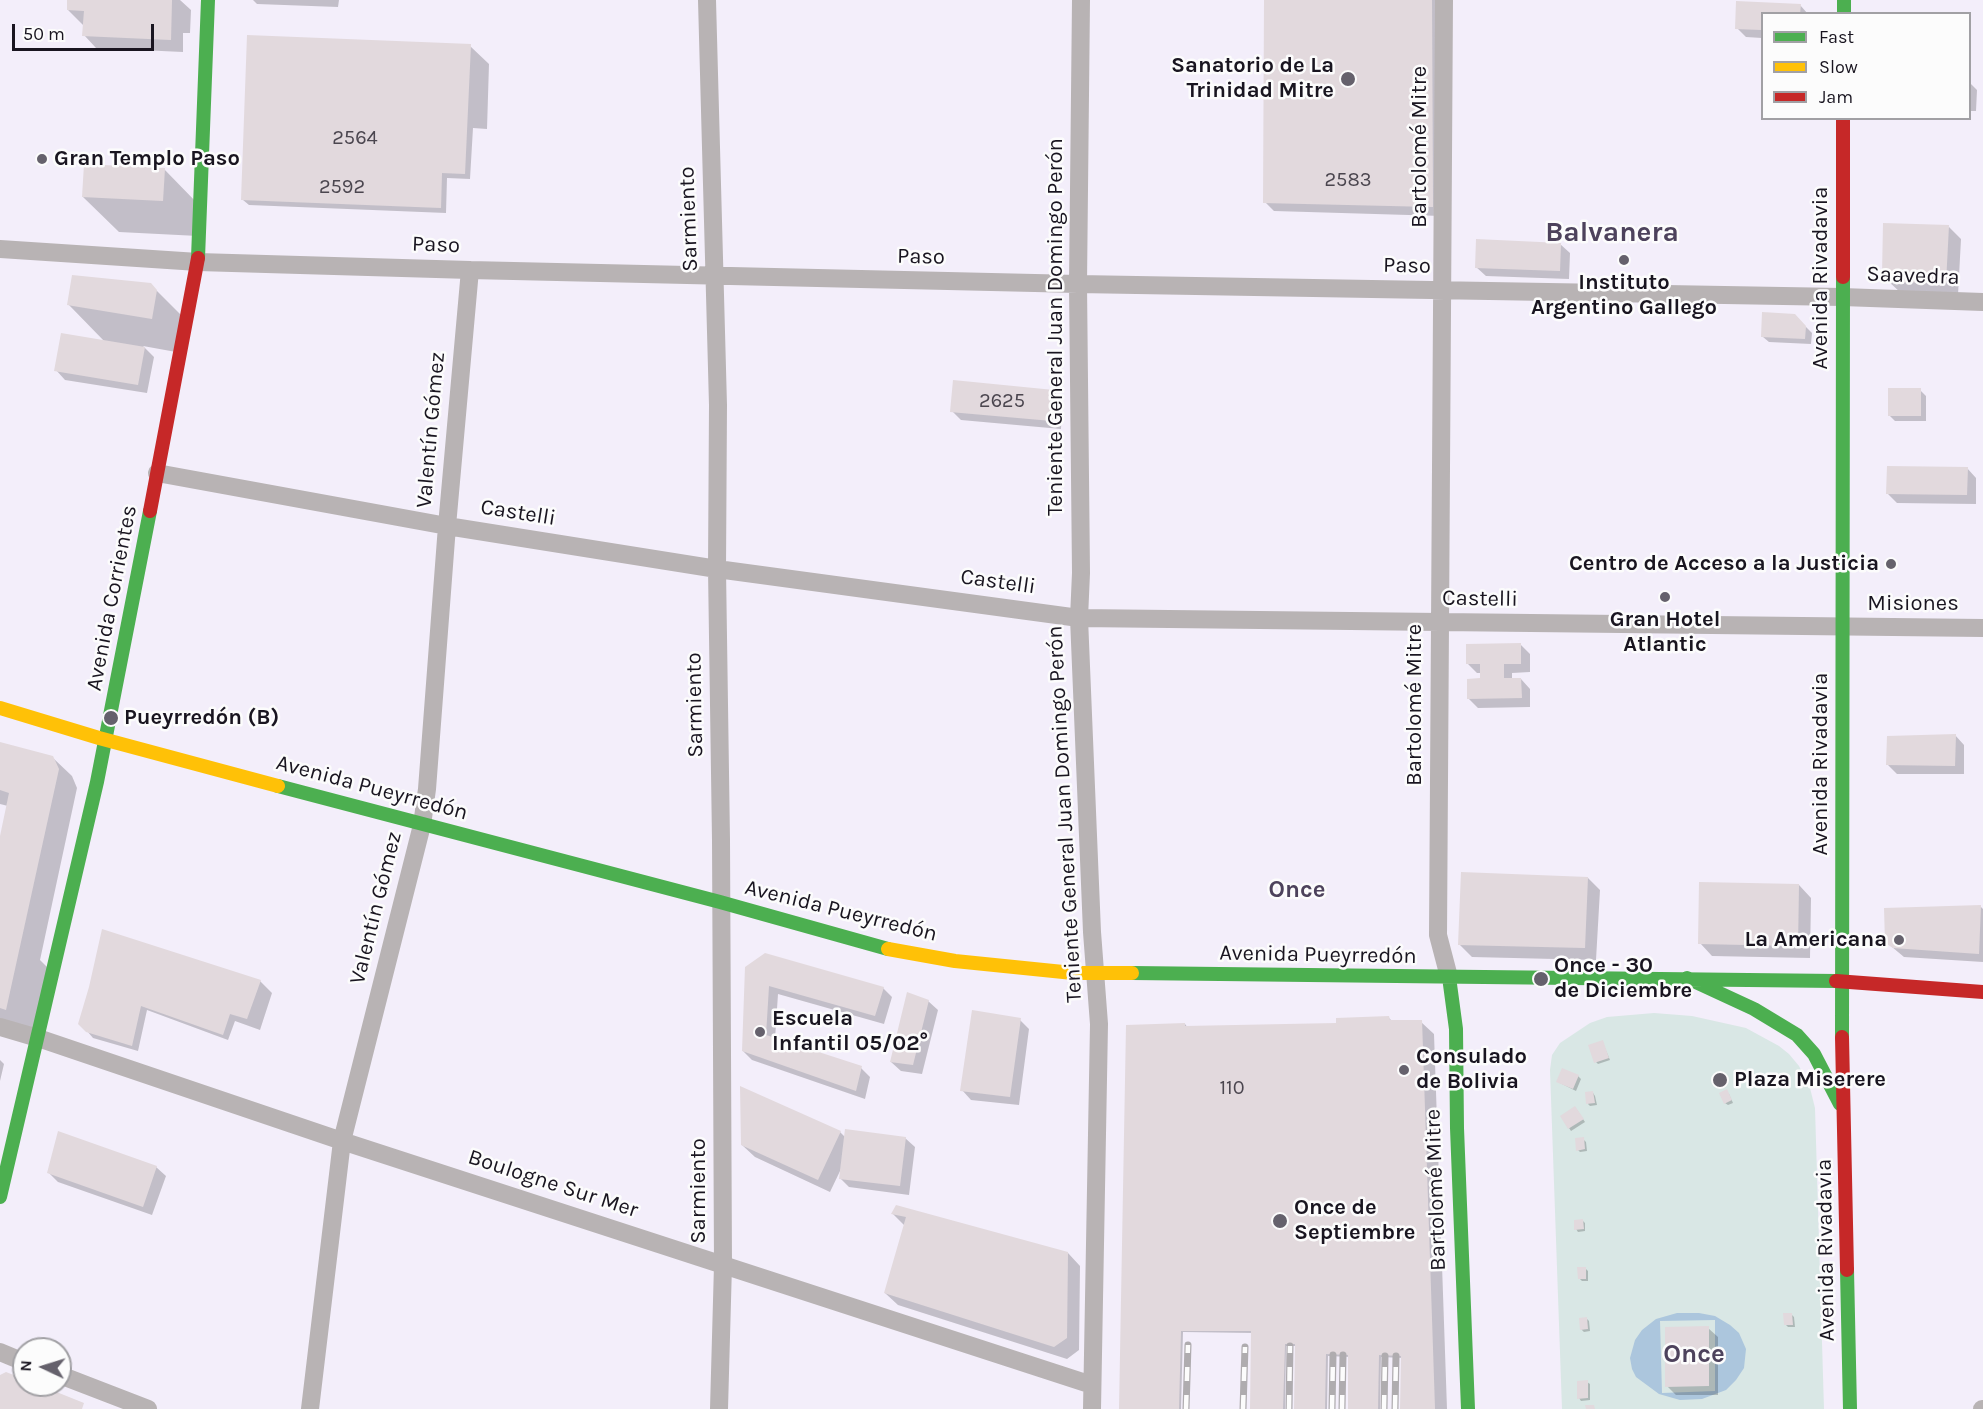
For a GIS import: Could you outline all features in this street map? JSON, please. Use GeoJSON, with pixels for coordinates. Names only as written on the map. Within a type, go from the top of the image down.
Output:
{"type":"FeatureCollection","features":[{"type":"Feature","properties":{"kind":"main road","name":"Avenida Corrientes"},"geometry":{"type":"LineString","coordinates":[[0,1197],[106,740],[198,262],[208,0]]}},
{"type":"Feature","properties":{"kind":"main road","name":"Avenida Rivadavia"},"geometry":{"type":"LineString","coordinates":[[1843,120],[1841,981],[1850,1409]]}},
{"type":"Feature","properties":{"kind":"main road","name":"Avenida Pueyrredón"},"geometry":{"type":"LineString","coordinates":[[0,708],[106,740],[720,902],[817,931],[895,951],[995,966],[1095,974],[1841,981],[1983,992]]}},
{"type":"Feature","properties":{"kind":"main road","name":"Bartolomé Mitre"},"geometry":{"type":"LineString","coordinates":[[1449,977],[1456,1029],[1457,1139],[1468,1409]]}},
{"type":"Feature","properties":{"kind":"main road"},"geometry":{"type":"LineString","coordinates":[[1687,978],[1754,1009],[1797,1035],[1814,1054],[1826,1073],[1844,1112]]}},
{"type":"Feature","properties":{"kind":"street","name":"Sarmiento"},"geometry":{"type":"LineString","coordinates":[[706,0],[718,405],[717,569],[723,1265],[719,1409]]}},
{"type":"Feature","properties":{"kind":"street","name":"Teniente General Juan Domingo Perón"},"geometry":{"type":"LineString","coordinates":[[1081,0],[1078,284],[1081,573],[1079,618],[1099,1024],[1092,1409]]}},
{"type":"Feature","properties":{"kind":"street","name":"Bartolomé Mitre"},"geometry":{"type":"LineString","coordinates":[[1444,0],[1438,935],[1449,977]]}},
{"type":"Feature","properties":{"kind":"street","name":"Paso"},"geometry":{"type":"LineString","coordinates":[[0,249],[198,262],[470,270],[1078,284],[1842,297]]}},
{"type":"Feature","properties":{"kind":"street","name":"Valentín Gómez"},"geometry":{"type":"LineString","coordinates":[[310,1409],[342,1141],[422,825],[427,789],[470,270]]}},
{"type":"Feature","properties":{"kind":"street","name":"Saavedra"},"geometry":{"type":"LineString","coordinates":[[1842,297],[1983,302]]}},
{"type":"Feature","properties":{"kind":"street","name":"Castelli"},"geometry":{"type":"LineString","coordinates":[[157,473],[447,526],[717,569],[1079,618],[1842,627]]}},
{"type":"Feature","properties":{"kind":"street","name":"Misiones"},"geometry":{"type":"LineString","coordinates":[[1842,627],[1983,628]]}},
{"type":"Feature","properties":{"kind":"street","name":"Boulogne Sur Mer"},"geometry":{"type":"LineString","coordinates":[[0,1027],[1092,1385]]}},
{"type":"Feature","properties":{"kind":"street"},"geometry":{"type":"LineString","coordinates":[[72,1380],[148,1409]]}},
{"type":"Feature","properties":{"kind":"shaded area","name":"Plaza Miserere"},"geometry":{"type":"Polygon","coordinates":[[[1654,1013],[1692,1016],[1746,1028],[1789,1054],[1799,1066],[1810,1088],[1815,1108],[1824,1409],[1562,1409],[1550,1070],[1552,1055],[1560,1043],[1590,1023],[1607,1017],[1654,1013]]]}},
{"type":"Feature","properties":{"kind":"water"},"geometry":{"type":"Polygon","coordinates":[[[1677,1313],[1715,1316],[1739,1333],[1746,1349],[1744,1368],[1726,1390],[1702,1399],[1680,1400],[1659,1394],[1636,1377],[1630,1358],[1635,1340],[1642,1330],[1656,1319],[1677,1313]],[[1715,1320],[1660,1321],[1662,1393],[1715,1391],[1715,1320]]]}},
{"type":"Feature","properties":{"kind":"building"},"geometry":{"type":"Polygon","coordinates":[[[67,0],[172,0],[171,40],[82,36],[84,11],[67,10],[67,0]]]}},
{"type":"Feature","properties":{"kind":"building","name":"Sanatorio de La Trinidad Mitre"},"geometry":{"type":"Polygon","coordinates":[[[1264,0],[1432,0],[1433,207],[1263,203],[1264,0]]]}},
{"type":"Feature","properties":{"kind":"building"},"geometry":{"type":"Polygon","coordinates":[[[1736,1],[1801,4],[1800,12],[1761,12],[1761,30],[1735,29],[1736,1]]]}},
{"type":"Feature","properties":{"kind":"building"},"geometry":{"type":"Polygon","coordinates":[[[247,35],[471,44],[465,174],[442,173],[441,208],[241,200],[247,35]]]}},
{"type":"Feature","properties":{"kind":"building"},"geometry":{"type":"Polygon","coordinates":[[[84,164],[165,168],[163,201],[82,197],[84,164]]]}},
{"type":"Feature","properties":{"kind":"building"},"geometry":{"type":"Polygon","coordinates":[[[1883,223],[1949,225],[1946,283],[1887,282],[1882,274],[1883,223]]]}},
{"type":"Feature","properties":{"kind":"building"},"geometry":{"type":"Polygon","coordinates":[[[1476,239],[1561,243],[1560,271],[1475,268],[1476,239]]]}},
{"type":"Feature","properties":{"kind":"building"},"geometry":{"type":"Polygon","coordinates":[[[72,275],[151,283],[157,290],[152,319],[67,305],[72,275]]]}},
{"type":"Feature","properties":{"kind":"building"},"geometry":{"type":"Polygon","coordinates":[[[1762,312],[1795,314],[1806,326],[1805,339],[1761,337],[1762,312]]]}},
{"type":"Feature","properties":{"kind":"building"},"geometry":{"type":"Polygon","coordinates":[[[61,333],[145,347],[138,385],[54,371],[61,333]]]}},
{"type":"Feature","properties":{"kind":"building"},"geometry":{"type":"Polygon","coordinates":[[[953,380],[1054,390],[1052,421],[950,412],[953,380]]]}},
{"type":"Feature","properties":{"kind":"building"},"geometry":{"type":"Polygon","coordinates":[[[1888,388],[1921,388],[1921,416],[1888,416],[1888,388]]]}},
{"type":"Feature","properties":{"kind":"building"},"geometry":{"type":"Polygon","coordinates":[[[1887,466],[1968,467],[1967,495],[1886,494],[1887,466]]]}},
{"type":"Feature","properties":{"kind":"building"},"geometry":{"type":"Polygon","coordinates":[[[1521,643],[1521,664],[1504,664],[1504,678],[1521,678],[1522,698],[1467,699],[1467,679],[1480,678],[1480,664],[1466,664],[1466,644],[1521,643]]]}},
{"type":"Feature","properties":{"kind":"building"},"geometry":{"type":"Polygon","coordinates":[[[1956,734],[1955,766],[1886,765],[1887,736],[1956,734]]]}},
{"type":"Feature","properties":{"kind":"building"},"geometry":{"type":"Polygon","coordinates":[[[0,742],[53,756],[59,769],[6,1010],[0,1008],[0,836],[9,793],[0,790],[0,742]]]}},
{"type":"Feature","properties":{"kind":"building"},"geometry":{"type":"Polygon","coordinates":[[[1461,872],[1588,877],[1585,948],[1458,945],[1461,872]]]}},
{"type":"Feature","properties":{"kind":"building"},"geometry":{"type":"Polygon","coordinates":[[[1699,882],[1799,884],[1798,946],[1698,944],[1699,882]]]}},
{"type":"Feature","properties":{"kind":"building"},"geometry":{"type":"Polygon","coordinates":[[[1981,905],[1979,954],[1893,948],[1885,943],[1884,908],[1981,905]]]}},
{"type":"Feature","properties":{"kind":"building"},"geometry":{"type":"Polygon","coordinates":[[[102,929],[261,980],[247,1019],[230,1014],[223,1035],[141,1006],[132,1046],[86,1032],[78,1024],[102,929]]]}},
{"type":"Feature","properties":{"kind":"building"},"geometry":{"type":"Polygon","coordinates":[[[765,953],[884,987],[875,1016],[769,986],[766,1035],[862,1066],[856,1091],[742,1051],[745,967],[765,953]]]}},
{"type":"Feature","properties":{"kind":"building"},"geometry":{"type":"Polygon","coordinates":[[[907,992],[929,1000],[913,1065],[890,1062],[907,992]]]}},
{"type":"Feature","properties":{"kind":"building"},"geometry":{"type":"Polygon","coordinates":[[[972,1010],[1021,1018],[1010,1097],[960,1091],[972,1010]]]}},
{"type":"Feature","properties":{"kind":"building"},"geometry":{"type":"Polygon","coordinates":[[[1389,1016],[1390,1020],[1422,1020],[1435,1409],[1400,1409],[1401,1356],[1379,1355],[1378,1409],[1348,1409],[1348,1355],[1326,1354],[1325,1409],[1294,1409],[1295,1344],[1285,1344],[1283,1409],[1250,1409],[1251,1331],[1181,1331],[1179,1409],[1119,1409],[1126,1025],[1336,1023],[1336,1018],[1389,1016]]]}},
{"type":"Feature","properties":{"kind":"building"},"geometry":{"type":"Polygon","coordinates":[[[1603,1040],[1609,1058],[1594,1063],[1588,1045],[1603,1040]]]}},
{"type":"Feature","properties":{"kind":"building"},"geometry":{"type":"Polygon","coordinates":[[[1562,1068],[1579,1075],[1573,1089],[1556,1082],[1562,1068]]]}},
{"type":"Feature","properties":{"kind":"building"},"geometry":{"type":"Polygon","coordinates":[[[1769,1074],[1778,1079],[1773,1086],[1765,1081],[1769,1074]]]}},
{"type":"Feature","properties":{"kind":"building"},"geometry":{"type":"Polygon","coordinates":[[[740,1086],[841,1131],[818,1180],[741,1145],[740,1086]]]}},
{"type":"Feature","properties":{"kind":"building"},"geometry":{"type":"Polygon","coordinates":[[[1727,1089],[1732,1100],[1724,1104],[1719,1093],[1727,1089]]]}},
{"type":"Feature","properties":{"kind":"building"},"geometry":{"type":"Polygon","coordinates":[[[1593,1091],[1595,1103],[1586,1104],[1585,1092],[1593,1091]]]}},
{"type":"Feature","properties":{"kind":"building"},"geometry":{"type":"Polygon","coordinates":[[[1575,1106],[1584,1119],[1568,1129],[1560,1116],[1575,1106]]]}},
{"type":"Feature","properties":{"kind":"building"},"geometry":{"type":"Polygon","coordinates":[[[845,1129],[906,1137],[900,1186],[839,1179],[845,1129]]]}},
{"type":"Feature","properties":{"kind":"building"},"geometry":{"type":"Polygon","coordinates":[[[58,1131],[157,1166],[143,1207],[47,1173],[58,1131]]]}},
{"type":"Feature","properties":{"kind":"building"},"geometry":{"type":"Polygon","coordinates":[[[1584,1137],[1585,1149],[1576,1151],[1575,1138],[1584,1137]]]}},
{"type":"Feature","properties":{"kind":"building"},"geometry":{"type":"Polygon","coordinates":[[[896,1205],[1068,1252],[1067,1338],[1054,1347],[884,1293],[906,1217],[891,1214],[896,1205]]]}},
{"type":"Feature","properties":{"kind":"building"},"geometry":{"type":"Polygon","coordinates":[[[1583,1219],[1584,1229],[1574,1230],[1574,1220],[1583,1219]]]}},
{"type":"Feature","properties":{"kind":"building"},"geometry":{"type":"Polygon","coordinates":[[[1577,1267],[1586,1267],[1586,1279],[1578,1279],[1577,1267]]]}},
{"type":"Feature","properties":{"kind":"building"},"geometry":{"type":"Polygon","coordinates":[[[1783,1313],[1792,1313],[1793,1325],[1784,1325],[1783,1313]]]}},
{"type":"Feature","properties":{"kind":"building"},"geometry":{"type":"Polygon","coordinates":[[[1587,1317],[1588,1329],[1580,1330],[1579,1318],[1587,1317]]]}},
{"type":"Feature","properties":{"kind":"building"},"geometry":{"type":"Polygon","coordinates":[[[1709,1326],[1709,1386],[1665,1387],[1665,1327],[1709,1326]]]}},
{"type":"Feature","properties":{"kind":"building"},"geometry":{"type":"Polygon","coordinates":[[[6,1372],[12,1374],[12,1397],[69,1397],[84,1403],[82,1409],[0,1409],[0,1375],[6,1372]]]}},
{"type":"Feature","properties":{"kind":"building"},"geometry":{"type":"Polygon","coordinates":[[[1588,1380],[1588,1398],[1577,1399],[1577,1381],[1588,1380]]]}},
{"type":"Feature","properties":{"kind":"building"},"geometry":{"type":"Polygon","coordinates":[[[1585,1405],[1594,1405],[1595,1409],[1586,1409],[1585,1405]]]}},
{"type":"Feature","properties":{"kind":"railway"},"geometry":{"type":"LineString","coordinates":[[1186,1409],[1188,1345]]}},
{"type":"Feature","properties":{"kind":"railway"},"geometry":{"type":"LineString","coordinates":[[1289,1409],[1290,1346]]}},
{"type":"Feature","properties":{"kind":"railway"},"geometry":{"type":"LineString","coordinates":[[1243,1409],[1245,1347]]}},
{"type":"Feature","properties":{"kind":"railway"},"geometry":{"type":"LineString","coordinates":[[1332,1409],[1333,1355]]}},
{"type":"Feature","properties":{"kind":"railway"},"geometry":{"type":"LineString","coordinates":[[1342,1409],[1343,1355]]}},
{"type":"Feature","properties":{"kind":"railway"},"geometry":{"type":"LineString","coordinates":[[1384,1409],[1385,1356]]}},
{"type":"Feature","properties":{"kind":"railway"},"geometry":{"type":"LineString","coordinates":[[1395,1409],[1396,1356]]}},
{"type":"Feature","properties":{"kind":"traffic: fast"},"geometry":{"type":"LineString","coordinates":[[198,258],[208,0]]}},
{"type":"Feature","properties":{"kind":"traffic: fast"},"geometry":{"type":"LineString","coordinates":[[1844,0],[1844,12]]}},
{"type":"Feature","properties":{"kind":"traffic: fast"},"geometry":{"type":"LineString","coordinates":[[1842,1037],[1843,277]]}},
{"type":"Feature","properties":{"kind":"traffic: fast"},"geometry":{"type":"LineString","coordinates":[[0,1197],[97,782],[150,511]]}},
{"type":"Feature","properties":{"kind":"traffic: fast"},"geometry":{"type":"LineString","coordinates":[[278,786],[720,902],[888,949]]}},
{"type":"Feature","properties":{"kind":"traffic: fast"},"geometry":{"type":"LineString","coordinates":[[1132,973],[1836,981]]}},
{"type":"Feature","properties":{"kind":"traffic: fast"},"geometry":{"type":"LineString","coordinates":[[1449,977],[1456,1029],[1457,1128],[1468,1409]]}},
{"type":"Feature","properties":{"kind":"traffic: fast"},"geometry":{"type":"LineString","coordinates":[[1687,978],[1754,1009],[1797,1035],[1814,1054],[1840,1104]]}},
{"type":"Feature","properties":{"kind":"traffic: fast"},"geometry":{"type":"LineString","coordinates":[[1847,1270],[1850,1409]]}},
{"type":"Feature","properties":{"kind":"traffic: slow"},"geometry":{"type":"LineString","coordinates":[[0,708],[99,738],[278,786]]}},
{"type":"Feature","properties":{"kind":"traffic: slow"},"geometry":{"type":"LineString","coordinates":[[888,949],[955,961],[1073,973],[1132,973]]}},
{"type":"Feature","properties":{"kind":"traffic: jam"},"geometry":{"type":"LineString","coordinates":[[1843,120],[1843,277]]}},
{"type":"Feature","properties":{"kind":"traffic: jam"},"geometry":{"type":"LineString","coordinates":[[150,511],[198,258]]}},
{"type":"Feature","properties":{"kind":"traffic: jam"},"geometry":{"type":"LineString","coordinates":[[1836,981],[1983,992]]}},
{"type":"Feature","properties":{"kind":"traffic: jam"},"geometry":{"type":"LineString","coordinates":[[1842,1037],[1847,1270]]}},
{"type":"Feature","properties":{"kind":"place","name":"Sanatorio de La Trinidad Mitre"},"geometry":{"type":"Point","coordinates":[1348,79]}},
{"type":"Feature","properties":{"kind":"place","name":"Gran Templo Paso"},"geometry":{"type":"Point","coordinates":[42,159]}},
{"type":"Feature","properties":{"kind":"place","name":"Instituto Argentino Gallego"},"geometry":{"type":"Point","coordinates":[1624,260]}},
{"type":"Feature","properties":{"kind":"place","name":"Centro de Acceso a la Justicia"},"geometry":{"type":"Point","coordinates":[1891,564]}},
{"type":"Feature","properties":{"kind":"place","name":"Gran Hotel Atlantic"},"geometry":{"type":"Point","coordinates":[1665,597]}},
{"type":"Feature","properties":{"kind":"place","name":"Pueyrredón (B)"},"geometry":{"type":"Point","coordinates":[111,718]}},
{"type":"Feature","properties":{"kind":"place","name":"La Americana"},"geometry":{"type":"Point","coordinates":[1899,940]}},
{"type":"Feature","properties":{"kind":"place","name":"Once - 30 de Diciembre"},"geometry":{"type":"Point","coordinates":[1541,979]}},
{"type":"Feature","properties":{"kind":"place","name":"Escuela Infantil 05/02°"},"geometry":{"type":"Point","coordinates":[760,1032]}},
{"type":"Feature","properties":{"kind":"place","name":"Consulado de Bolivia"},"geometry":{"type":"Point","coordinates":[1404,1070]}},
{"type":"Feature","properties":{"kind":"place","name":"Plaza Miserere"},"geometry":{"type":"Point","coordinates":[1720,1080]}},
{"type":"Feature","properties":{"kind":"place","name":"Once de Septiembre"},"geometry":{"type":"Point","coordinates":[1280,1221]}},
{"type":"Feature","properties":{"kind":"district","name":"Balvanera"},"geometry":{"type":"Point","coordinates":[1612,233]}},
{"type":"Feature","properties":{"kind":"district","name":"Once"},"geometry":{"type":"Point","coordinates":[1297,890]}},
{"type":"Feature","properties":{"kind":"district","name":"Once"},"geometry":{"type":"Point","coordinates":[1694,1355]}}]}
